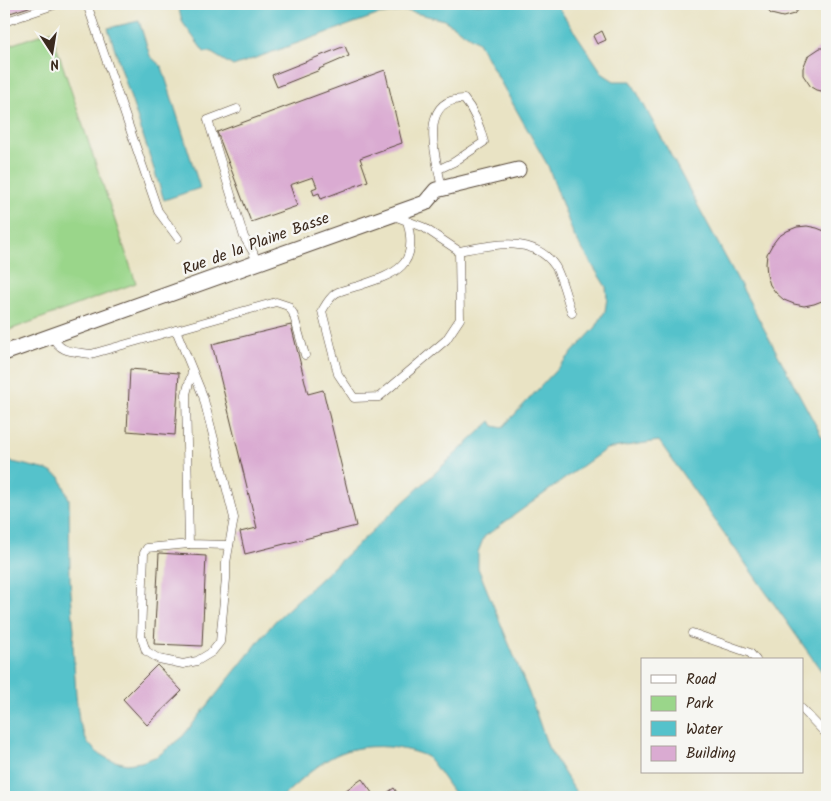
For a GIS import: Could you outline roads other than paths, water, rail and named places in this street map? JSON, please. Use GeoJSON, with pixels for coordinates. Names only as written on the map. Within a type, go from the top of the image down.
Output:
{"type":"FeatureCollection","features":[{"type":"Feature","properties":{"kind":"street","name":"Rue de la Plaine Basse"},"geometry":{"type":"LineString","coordinates":[[4,353],[425,203],[436,190],[518,170]]}},
{"type":"Feature","properties":{"kind":"lane"},"geometry":{"type":"LineString","coordinates":[[4,22],[57,4]]}},
{"type":"Feature","properties":{"kind":"lane"},"geometry":{"type":"LineString","coordinates":[[87,4],[158,211],[178,238]]}},
{"type":"Feature","properties":{"kind":"lane"},"geometry":{"type":"LineString","coordinates":[[439,169],[454,162],[484,142],[480,125],[472,108],[464,99],[453,99],[443,105],[434,118],[433,134],[442,189]]}},
{"type":"Feature","properties":{"kind":"lane"},"geometry":{"type":"LineString","coordinates":[[237,109],[208,120],[244,237],[254,252],[257,263]]}},
{"type":"Feature","properties":{"kind":"lane"},"geometry":{"type":"LineString","coordinates":[[390,215],[422,227],[459,251],[500,244],[524,246],[544,255],[555,267],[572,313]]}},
{"type":"Feature","properties":{"kind":"lane"},"geometry":{"type":"LineString","coordinates":[[407,222],[411,237],[411,247],[406,260],[397,270],[389,276],[337,292],[328,300],[322,311],[338,374],[354,398],[379,396],[446,340],[460,319],[459,251]]}},
{"type":"Feature","properties":{"kind":"lane"},"geometry":{"type":"LineString","coordinates":[[52,336],[57,346],[65,350],[91,354],[276,302],[288,306],[293,313],[305,355]]}},
{"type":"Feature","properties":{"kind":"lane"},"geometry":{"type":"LineString","coordinates":[[176,330],[203,396],[234,518],[226,564],[220,642],[212,652],[197,661],[183,664],[159,659],[146,651],[142,644],[141,636],[144,553],[147,548],[189,544],[229,545]]}},
{"type":"Feature","properties":{"kind":"lane"},"geometry":{"type":"LineString","coordinates":[[189,544],[186,394],[192,372]]}},
{"type":"Feature","properties":{"kind":"lane"},"geometry":{"type":"LineString","coordinates":[[692,633],[750,653],[754,658]]}},
{"type":"Feature","properties":{"kind":"lane"},"geometry":{"type":"LineString","coordinates":[[804,711],[827,735]]}},
{"type":"Feature","properties":{"kind":"water"},"geometry":{"type":"Polygon","coordinates":[[[177,4],[556,4],[603,74],[614,81],[631,81],[827,446],[827,679],[659,441],[606,449],[484,537],[478,552],[478,568],[529,693],[548,747],[579,797],[457,797],[427,757],[398,748],[371,747],[355,749],[330,758],[282,797],[4,797],[4,460],[47,470],[60,477],[69,499],[70,580],[79,721],[87,742],[98,753],[110,760],[127,764],[141,762],[158,756],[183,736],[275,621],[491,421],[494,426],[502,428],[596,327],[605,311],[606,287],[574,236],[548,166],[478,42],[444,20],[407,11],[377,15],[233,66],[210,52],[204,52],[183,23],[177,4]]]}},
{"type":"Feature","properties":{"kind":"water"},"geometry":{"type":"Polygon","coordinates":[[[139,21],[150,56],[162,67],[200,188],[164,200],[108,28],[139,21]]]}}]}
